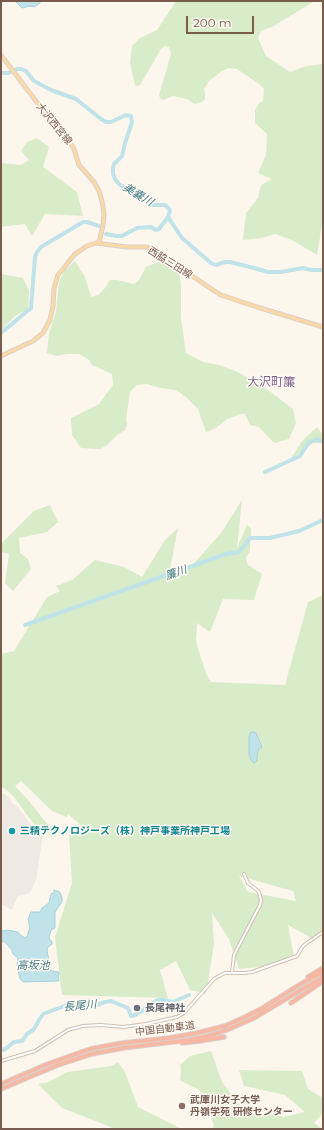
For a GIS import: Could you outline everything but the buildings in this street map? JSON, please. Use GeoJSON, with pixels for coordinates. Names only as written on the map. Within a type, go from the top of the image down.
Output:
{"type":"FeatureCollection","features":[{"type":"Feature","properties":{"kind":"highway"},"geometry":{"type":"LineString","coordinates":[[279,998],[323,968]]}},
{"type":"Feature","properties":{"kind":"highway","name":"中国自動車道"},"geometry":{"type":"LineString","coordinates":[[1,1084],[51,1062],[90,1049],[122,1043],[188,1035],[216,1028],[243,1018],[323,972]]}},
{"type":"Feature","properties":{"kind":"highway","name":"中国自動車道"},"geometry":{"type":"LineString","coordinates":[[1,1089],[46,1069],[81,1057],[112,1049],[159,1044],[208,1036],[236,1027],[263,1013],[323,977]]}},
{"type":"Feature","properties":{"kind":"highway"},"geometry":{"type":"LineString","coordinates":[[291,1003],[323,981]]}},
{"type":"Feature","properties":{"kind":"highway"},"geometry":{"type":"LineString","coordinates":[[159,1044],[200,1041],[224,1036]]}},
{"type":"Feature","properties":{"kind":"main road","name":"大沢西宮線"},"geometry":{"type":"LineString","coordinates":[[1,55],[42,109],[68,139],[74,149],[79,165],[94,182],[99,191],[104,214],[99,243]]}},
{"type":"Feature","properties":{"kind":"main road","name":"西脇三田線"},"geometry":{"type":"LineString","coordinates":[[1,356],[28,344],[43,333],[50,320],[53,306],[54,288],[58,275],[78,252],[87,246],[99,243],[127,247],[150,248],[221,295],[257,308],[323,327]]}},
{"type":"Feature","properties":{"kind":"street"},"geometry":{"type":"LineString","coordinates":[[232,973],[234,955],[260,905],[261,900],[259,892],[248,883],[244,874]]}},
{"type":"Feature","properties":{"kind":"street"},"geometry":{"type":"LineString","coordinates":[[1,1061],[35,1051],[68,1030],[83,1026],[97,1025],[123,1027],[158,1022],[177,1017],[184,1013],[214,979],[222,975],[232,973],[252,972],[297,956],[303,946],[323,932]]}},
{"type":"Feature","properties":{"kind":"shaded area"},"geometry":{"type":"Polygon","coordinates":[[[1,792],[10,798],[12,803],[17,806],[33,827],[43,834],[36,880],[30,893],[18,896],[12,910],[1,904],[1,792]]]}},
{"type":"Feature","properties":{"kind":"green space"},"geometry":{"type":"Polygon","coordinates":[[[176,1],[315,1],[272,27],[261,31],[258,38],[266,56],[290,72],[306,66],[323,64],[323,222],[317,255],[292,240],[275,234],[262,238],[243,240],[246,213],[258,198],[261,185],[272,179],[258,173],[266,155],[267,134],[255,123],[255,110],[260,102],[263,101],[264,89],[259,84],[237,69],[229,68],[222,71],[209,81],[204,89],[205,99],[200,103],[194,104],[187,99],[173,96],[163,100],[159,95],[171,54],[169,47],[165,46],[161,49],[140,85],[135,85],[130,63],[132,46],[140,38],[157,30],[176,1]]]}},
{"type":"Feature","properties":{"kind":"green space"},"geometry":{"type":"Polygon","coordinates":[[[37,138],[49,147],[43,167],[77,192],[83,216],[45,214],[32,236],[25,224],[1,227],[1,163],[21,165],[29,160],[21,151],[27,142],[37,138]]]}},
{"type":"Feature","properties":{"kind":"green space"},"geometry":{"type":"Polygon","coordinates":[[[166,260],[179,269],[181,286],[181,318],[186,353],[203,362],[219,365],[238,372],[268,390],[293,409],[296,423],[289,439],[275,443],[259,427],[250,425],[245,414],[240,414],[227,419],[216,428],[206,432],[198,409],[187,398],[176,390],[160,388],[147,384],[137,385],[130,392],[126,419],[127,425],[125,430],[117,435],[107,445],[100,449],[81,448],[72,435],[71,418],[99,404],[113,385],[112,374],[92,365],[89,360],[79,354],[56,356],[47,353],[49,333],[56,312],[59,282],[64,271],[75,261],[85,277],[91,297],[98,295],[110,280],[134,284],[139,280],[146,267],[166,260]]]}},
{"type":"Feature","properties":{"kind":"green space"},"geometry":{"type":"Polygon","coordinates":[[[1,274],[23,278],[29,291],[28,309],[15,316],[1,330],[1,274]]]}},
{"type":"Feature","properties":{"kind":"green space"},"geometry":{"type":"Polygon","coordinates":[[[317,427],[323,435],[323,443],[313,443],[290,460],[302,441],[317,427]]]}},
{"type":"Feature","properties":{"kind":"green space"},"geometry":{"type":"Polygon","coordinates":[[[242,500],[237,548],[247,525],[251,528],[250,551],[246,558],[248,565],[262,574],[254,600],[223,599],[210,632],[197,623],[196,642],[206,673],[211,682],[285,685],[308,602],[323,595],[323,934],[311,938],[288,925],[294,957],[260,967],[239,969],[229,939],[212,913],[214,944],[206,994],[190,990],[176,961],[160,970],[168,998],[62,995],[55,937],[72,883],[69,835],[84,828],[68,814],[67,817],[52,811],[21,781],[15,786],[48,825],[56,830],[55,837],[33,823],[14,797],[4,788],[1,788],[1,654],[14,651],[47,597],[60,591],[56,586],[72,580],[95,560],[124,567],[142,577],[165,540],[178,528],[170,569],[182,575],[221,533],[242,500]],[[239,876],[248,892],[296,901],[293,891],[239,876]]]}},
{"type":"Feature","properties":{"kind":"green space"},"geometry":{"type":"Polygon","coordinates":[[[50,505],[58,522],[47,532],[19,538],[20,553],[28,559],[31,569],[13,591],[5,583],[9,554],[1,552],[1,544],[34,511],[50,505]]]}},
{"type":"Feature","properties":{"kind":"green space"},"geometry":{"type":"Polygon","coordinates":[[[211,1051],[222,1082],[243,1109],[283,1117],[305,1112],[285,1095],[244,1086],[239,1070],[302,1071],[308,1089],[323,1098],[323,1113],[314,1123],[323,1129],[212,1129],[214,1126],[206,1100],[199,1090],[180,1080],[180,1065],[190,1056],[211,1051]]]}},
{"type":"Feature","properties":{"kind":"green space"},"geometry":{"type":"Polygon","coordinates":[[[118,1062],[125,1072],[138,1107],[182,1129],[116,1129],[62,1108],[38,1084],[49,1082],[67,1072],[112,1066],[118,1062]]]}},
{"type":"Feature","properties":{"kind":"water"},"geometry":{"type":"Polygon","coordinates":[[[15,1],[40,1],[40,3],[34,7],[30,6],[22,8],[15,1]]]}},
{"type":"Feature","properties":{"kind":"water"},"geometry":{"type":"Polygon","coordinates":[[[251,732],[256,733],[262,747],[259,749],[257,754],[257,761],[254,763],[249,754],[249,736],[251,732]]]}},
{"type":"Feature","properties":{"kind":"water","name":"高坂池"},"geometry":{"type":"Polygon","coordinates":[[[54,890],[60,892],[62,902],[55,912],[55,928],[51,930],[49,938],[52,944],[47,950],[49,961],[51,963],[49,968],[52,971],[59,972],[59,981],[23,982],[20,979],[17,964],[18,958],[13,954],[12,950],[5,942],[1,941],[1,930],[18,932],[25,938],[30,929],[28,919],[31,912],[40,912],[42,908],[49,903],[51,894],[54,893],[54,890]]]}},
{"type":"Feature","properties":{"kind":"waterway","name":"美嚢川"},"geometry":{"type":"LineString","coordinates":[[1,73],[8,73],[17,69],[26,71],[34,81],[51,90],[76,99],[106,122],[111,122],[126,115],[131,116],[132,122],[122,156],[114,164],[113,174],[115,179],[123,187],[137,192],[151,205],[165,205],[170,210],[168,217],[182,238],[211,263],[216,265],[230,262],[268,272],[281,272],[303,268],[323,270]]}},
{"type":"Feature","properties":{"kind":"waterway"},"geometry":{"type":"LineString","coordinates":[[106,234],[122,236],[137,228],[151,227],[156,230],[159,229],[168,217]]}},
{"type":"Feature","properties":{"kind":"waterway"},"geometry":{"type":"LineString","coordinates":[[1,333],[31,308],[35,257],[41,247],[83,222],[99,226]]}},
{"type":"Feature","properties":{"kind":"waterway"},"geometry":{"type":"LineString","coordinates":[[265,472],[300,456],[309,442],[317,439],[323,442]]}},
{"type":"Feature","properties":{"kind":"waterway","name":"簾川"},"geometry":{"type":"LineString","coordinates":[[25,625],[226,554],[239,552],[250,538],[270,538],[299,531],[323,520]]}},
{"type":"Feature","properties":{"kind":"waterway","name":"長尾川"},"geometry":{"type":"LineString","coordinates":[[1,1049],[4,1050],[14,1042],[22,1041],[27,1034],[34,1029],[43,1014],[73,1003],[94,1006],[111,1001],[128,1008],[131,1016],[133,1016],[158,1000],[173,1002],[189,995]]}},
{"type":"Feature","properties":{"kind":"place","name":"三精テクノロジーズ（株）神戸事業所神戸工場"},"geometry":{"type":"Point","coordinates":[12,831]}},
{"type":"Feature","properties":{"kind":"place","name":"長尾神社"},"geometry":{"type":"Point","coordinates":[137,1008]}},
{"type":"Feature","properties":{"kind":"place","name":"武庫川女子大学 丹嶺学苑 研修センター"},"geometry":{"type":"Point","coordinates":[182,1106]}},
{"type":"Feature","properties":{"kind":"district","name":"大沢町簾"},"geometry":{"type":"Point","coordinates":[271,382]}}]}
